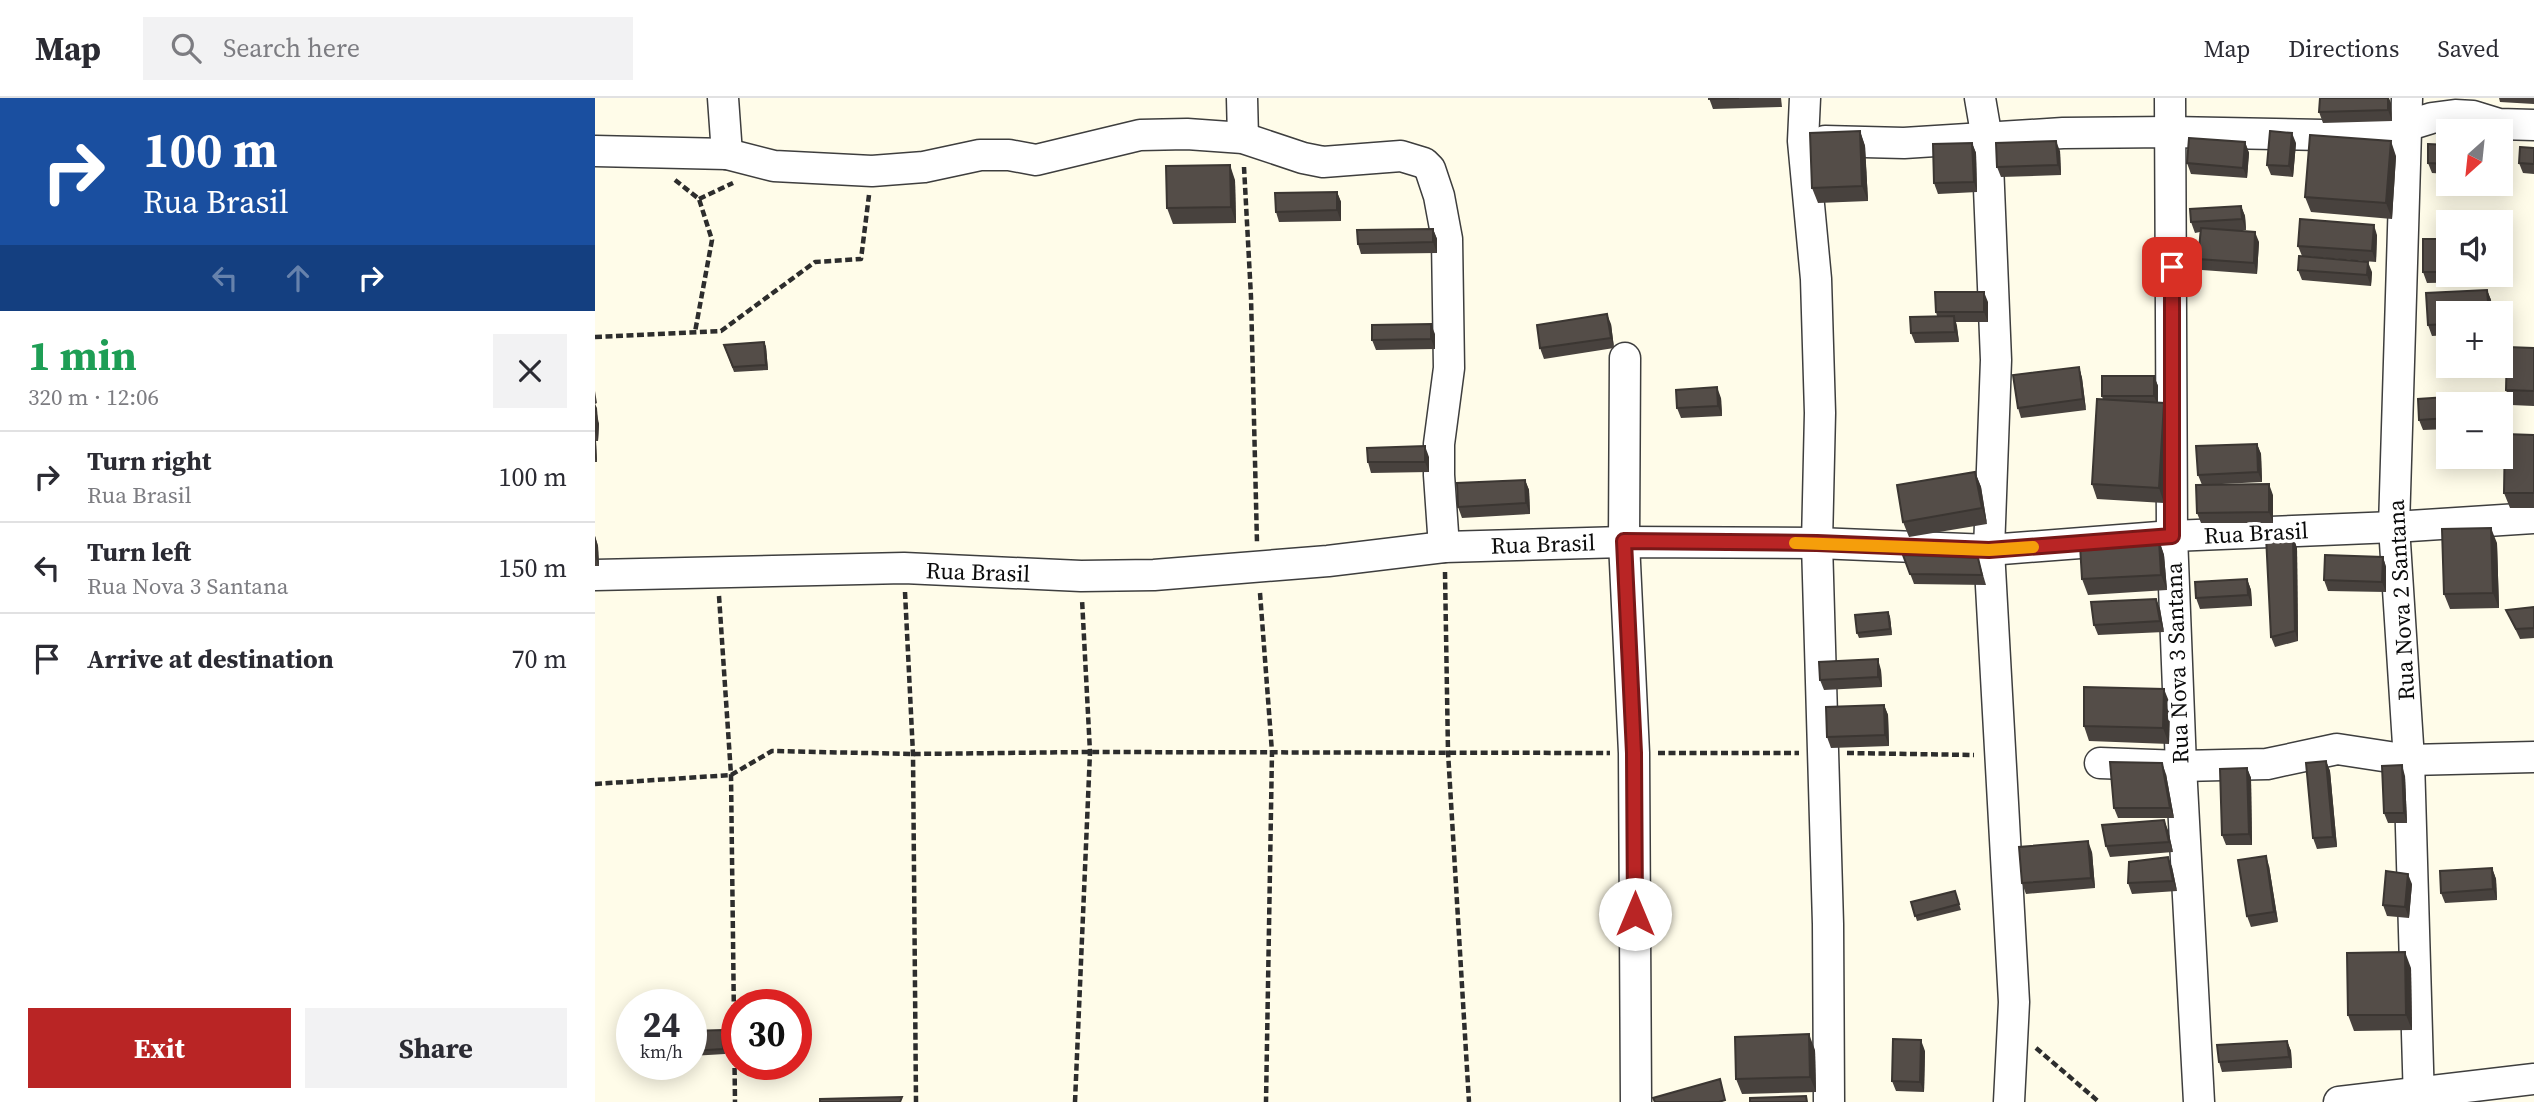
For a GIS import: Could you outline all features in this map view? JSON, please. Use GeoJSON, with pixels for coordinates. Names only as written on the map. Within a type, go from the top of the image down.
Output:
{"type":"FeatureCollection","features":[{"type":"Feature","properties":{"kind":"street"},"geometry":{"type":"LineString","coordinates":[[723,98],[727,154]]}},
{"type":"Feature","properties":{"kind":"street"},"geometry":{"type":"LineString","coordinates":[[1242,98],[1243,138]]}},
{"type":"Feature","properties":{"kind":"street"},"geometry":{"type":"LineString","coordinates":[[1805,98],[1803,141],[1816,279],[1820,413],[1817,543],[1828,924],[1829,1102]]}},
{"type":"Feature","properties":{"kind":"street"},"geometry":{"type":"LineString","coordinates":[[1980,98],[1987,139],[1996,360],[1989,550],[2010,900],[2013,1027],[2009,1102]]}},
{"type":"Feature","properties":{"kind":"street","name":"Rua Nova 3 Santana"},"geometry":{"type":"LineString","coordinates":[[2170,98],[2172,536],[2199,1102]]}},
{"type":"Feature","properties":{"kind":"street"},"geometry":{"type":"LineString","coordinates":[[1803,141],[1904,143],[2063,133],[2171,132],[2374,136],[2407,112],[2432,118],[2473,116],[2499,124],[2534,125]]}},
{"type":"Feature","properties":{"kind":"street","name":"Rua Nova 2 Santana"},"geometry":{"type":"LineString","coordinates":[[2407,112],[2394,527],[2409,760],[2419,1097]]}},
{"type":"Feature","properties":{"kind":"street"},"geometry":{"type":"LineString","coordinates":[[595,152],[727,154],[774,166],[872,171],[924,167],[980,155],[1009,155],[1036,160],[1140,135],[1187,134],[1243,138],[1323,162],[1401,156],[1424,163],[1430,169],[1439,196],[1447,239],[1449,368],[1439,444],[1444,547]]}},
{"type":"Feature","properties":{"kind":"street"},"geometry":{"type":"LineString","coordinates":[[1625,358],[1624,541],[1634,753],[1636,1102]]}},
{"type":"Feature","properties":{"kind":"street","name":"Rua Brasil"},"geometry":{"type":"LineString","coordinates":[[595,575],[904,568],[1081,576],[1154,575],[1328,561],[1444,547],[1624,541],[1817,543],[1989,550],[2172,536],[2394,527],[2534,517]]}},
{"type":"Feature","properties":{"kind":"street"},"geometry":{"type":"LineString","coordinates":[[2101,763],[2181,766],[2267,764],[2337,749],[2409,760],[2534,757]]}},
{"type":"Feature","properties":{"kind":"street"},"geometry":{"type":"LineString","coordinates":[[2339,1102],[2419,1097],[2534,1079]]}},
{"type":"Feature","properties":{"kind":"path"},"geometry":{"type":"LineString","coordinates":[[1243,138],[1251,297],[1258,566],[1272,752],[1266,1102]]}},
{"type":"Feature","properties":{"kind":"path"},"geometry":{"type":"LineString","coordinates":[[639,152],[699,199],[712,240],[695,332]]}},
{"type":"Feature","properties":{"kind":"path"},"geometry":{"type":"LineString","coordinates":[[595,337],[721,331],[815,262],[861,259],[872,171]]}},
{"type":"Feature","properties":{"kind":"path"},"geometry":{"type":"LineString","coordinates":[[1444,547],[1448,752],[1469,1102]]}},
{"type":"Feature","properties":{"kind":"path"},"geometry":{"type":"LineString","coordinates":[[904,568],[913,754],[916,1102]]}},
{"type":"Feature","properties":{"kind":"path"},"geometry":{"type":"LineString","coordinates":[[717,571],[731,775],[735,1102]]}},
{"type":"Feature","properties":{"kind":"path"},"geometry":{"type":"LineString","coordinates":[[1075,1102],[1090,752],[1081,576]]}},
{"type":"Feature","properties":{"kind":"path"},"geometry":{"type":"LineString","coordinates":[[595,784],[731,775],[772,751],[913,754],[1448,752],[2000,755]]}},
{"type":"Feature","properties":{"kind":"path"},"geometry":{"type":"LineString","coordinates":[[2013,1027],[2099,1102]]}},
{"type":"Feature","properties":{"kind":"building"},"geometry":{"type":"Polygon","coordinates":[[[2320,98],[2388,98],[2388,110],[2319,112],[2320,98]]]}},
{"type":"Feature","properties":{"kind":"building"},"geometry":{"type":"Polygon","coordinates":[[[1860,131],[1862,186],[1812,188],[1810,133],[1860,131]]]}},
{"type":"Feature","properties":{"kind":"building"},"geometry":{"type":"Polygon","coordinates":[[[2270,131],[2292,133],[2289,166],[2267,165],[2270,131]]]}},
{"type":"Feature","properties":{"kind":"building"},"geometry":{"type":"Polygon","coordinates":[[[2310,135],[2391,141],[2386,203],[2305,197],[2310,135]]]}},
{"type":"Feature","properties":{"kind":"building"},"geometry":{"type":"Polygon","coordinates":[[[2189,138],[2245,142],[2243,168],[2187,163],[2189,138]]]}},
{"type":"Feature","properties":{"kind":"building"},"geometry":{"type":"Polygon","coordinates":[[[2056,141],[2058,165],[1997,167],[1996,143],[2056,141]]]}},
{"type":"Feature","properties":{"kind":"building"},"geometry":{"type":"Polygon","coordinates":[[[1972,143],[1974,182],[1934,183],[1933,144],[1972,143]]]}},
{"type":"Feature","properties":{"kind":"building"},"geometry":{"type":"Polygon","coordinates":[[[2428,144],[2436,144],[2436,163],[2428,163],[2428,144]]]}},
{"type":"Feature","properties":{"kind":"building"},"geometry":{"type":"Polygon","coordinates":[[[2520,147],[2534,148],[2534,164],[2519,163],[2520,147]]]}},
{"type":"Feature","properties":{"kind":"building"},"geometry":{"type":"Polygon","coordinates":[[[1230,165],[1231,207],[1167,208],[1166,166],[1230,165]]]}},
{"type":"Feature","properties":{"kind":"building"},"geometry":{"type":"Polygon","coordinates":[[[1337,192],[1337,210],[1276,212],[1275,193],[1337,192]]]}},
{"type":"Feature","properties":{"kind":"building"},"geometry":{"type":"Polygon","coordinates":[[[2241,206],[2242,219],[2191,222],[2190,209],[2241,206]]]}},
{"type":"Feature","properties":{"kind":"building"},"geometry":{"type":"Polygon","coordinates":[[[2300,219],[2374,225],[2372,251],[2298,246],[2300,219]]]}},
{"type":"Feature","properties":{"kind":"building"},"geometry":{"type":"Polygon","coordinates":[[[2201,228],[2255,232],[2254,263],[2198,259],[2201,228]]]}},
{"type":"Feature","properties":{"kind":"building"},"geometry":{"type":"Polygon","coordinates":[[[1433,229],[1433,242],[1358,244],[1357,230],[1433,229]]]}},
{"type":"Feature","properties":{"kind":"building"},"geometry":{"type":"Polygon","coordinates":[[[2423,239],[2436,239],[2436,272],[2423,272],[2423,239]]]}},
{"type":"Feature","properties":{"kind":"building"},"geometry":{"type":"Polygon","coordinates":[[[2299,256],[2368,262],[2367,275],[2298,270],[2299,256]]]}},
{"type":"Feature","properties":{"kind":"building"},"geometry":{"type":"Polygon","coordinates":[[[2487,290],[2488,301],[2436,301],[2436,325],[2428,325],[2426,293],[2487,290]]]}},
{"type":"Feature","properties":{"kind":"building"},"geometry":{"type":"Polygon","coordinates":[[[1935,292],[1984,292],[1984,312],[1936,312],[1935,292]]]}},
{"type":"Feature","properties":{"kind":"building"},"geometry":{"type":"Polygon","coordinates":[[[1607,314],[1611,338],[1540,348],[1537,325],[1607,314]]]}},
{"type":"Feature","properties":{"kind":"building"},"geometry":{"type":"Polygon","coordinates":[[[1954,316],[1955,332],[1911,333],[1910,317],[1954,316]]]}},
{"type":"Feature","properties":{"kind":"building"},"geometry":{"type":"Polygon","coordinates":[[[1431,324],[1431,339],[1372,340],[1372,325],[1431,324]]]}},
{"type":"Feature","properties":{"kind":"building"},"geometry":{"type":"Polygon","coordinates":[[[764,342],[766,365],[733,367],[724,345],[764,342]]]}},
{"type":"Feature","properties":{"kind":"building"},"geometry":{"type":"Polygon","coordinates":[[[2513,347],[2534,348],[2534,391],[2506,390],[2506,378],[2513,378],[2513,347]]]}},
{"type":"Feature","properties":{"kind":"building"},"geometry":{"type":"Polygon","coordinates":[[[2079,367],[2083,399],[2018,408],[2013,375],[2079,367]]]}},
{"type":"Feature","properties":{"kind":"building"},"geometry":{"type":"Polygon","coordinates":[[[2102,376],[2154,376],[2154,396],[2102,396],[2102,376]]]}},
{"type":"Feature","properties":{"kind":"building"},"geometry":{"type":"Polygon","coordinates":[[[1717,387],[1718,406],[1677,408],[1676,390],[1717,387]]]}},
{"type":"Feature","properties":{"kind":"building"},"geometry":{"type":"Polygon","coordinates":[[[2436,398],[2436,419],[2419,420],[2418,399],[2436,398]]]}},
{"type":"Feature","properties":{"kind":"building"},"geometry":{"type":"Polygon","coordinates":[[[2097,399],[2164,403],[2159,488],[2092,484],[2097,399]]]}},
{"type":"Feature","properties":{"kind":"building"},"geometry":{"type":"Polygon","coordinates":[[[2513,434],[2534,435],[2534,493],[2504,493],[2504,469],[2513,469],[2513,434]]]}},
{"type":"Feature","properties":{"kind":"building"},"geometry":{"type":"Polygon","coordinates":[[[2257,444],[2258,472],[2198,475],[2196,446],[2257,444]]]}},
{"type":"Feature","properties":{"kind":"building"},"geometry":{"type":"Polygon","coordinates":[[[1425,446],[1425,462],[1368,462],[1367,448],[1425,446]]]}},
{"type":"Feature","properties":{"kind":"building"},"geometry":{"type":"Polygon","coordinates":[[[1975,472],[1982,508],[1903,522],[1897,485],[1975,472]]]}},
{"type":"Feature","properties":{"kind":"building"},"geometry":{"type":"Polygon","coordinates":[[[1525,480],[1526,503],[1458,507],[1457,483],[1525,480]]]}},
{"type":"Feature","properties":{"kind":"building"},"geometry":{"type":"Polygon","coordinates":[[[2269,484],[2269,512],[2197,513],[2196,485],[2269,484]]]}},
{"type":"Feature","properties":{"kind":"building"},"geometry":{"type":"Polygon","coordinates":[[[2491,528],[2493,593],[2444,594],[2442,529],[2491,528]]]}},
{"type":"Feature","properties":{"kind":"building"},"geometry":{"type":"Polygon","coordinates":[[[2266,536],[2293,537],[2295,631],[2271,637],[2266,536]]]}},
{"type":"Feature","properties":{"kind":"building"},"geometry":{"type":"Polygon","coordinates":[[[2159,540],[2161,575],[2082,579],[2080,545],[2159,540]]]}},
{"type":"Feature","properties":{"kind":"building"},"geometry":{"type":"Polygon","coordinates":[[[1903,555],[1978,558],[1982,575],[1910,574],[1903,555]]]}},
{"type":"Feature","properties":{"kind":"building"},"geometry":{"type":"Polygon","coordinates":[[[2325,555],[2383,557],[2382,582],[2324,580],[2325,555]]]}},
{"type":"Feature","properties":{"kind":"building"},"geometry":{"type":"Polygon","coordinates":[[[2247,579],[2248,595],[2196,598],[2195,582],[2247,579]]]}},
{"type":"Feature","properties":{"kind":"building"},"geometry":{"type":"Polygon","coordinates":[[[2156,599],[2160,621],[2094,625],[2091,602],[2156,599]]]}},
{"type":"Feature","properties":{"kind":"building"},"geometry":{"type":"Polygon","coordinates":[[[2534,607],[2534,628],[2516,629],[2506,610],[2534,607]]]}},
{"type":"Feature","properties":{"kind":"building"},"geometry":{"type":"Polygon","coordinates":[[[1888,612],[1890,629],[1857,633],[1855,615],[1888,612]]]}},
{"type":"Feature","properties":{"kind":"building"},"geometry":{"type":"Polygon","coordinates":[[[1878,659],[1878,677],[1820,680],[1819,662],[1878,659]]]}},
{"type":"Feature","properties":{"kind":"building"},"geometry":{"type":"Polygon","coordinates":[[[2084,687],[2164,689],[2163,728],[2084,726],[2084,687]]]}},
{"type":"Feature","properties":{"kind":"building"},"geometry":{"type":"Polygon","coordinates":[[[1884,705],[1885,735],[1827,737],[1826,707],[1884,705]]]}},
{"type":"Feature","properties":{"kind":"building"},"geometry":{"type":"Polygon","coordinates":[[[2326,761],[2333,837],[2313,838],[2306,763],[2326,761]]]}},
{"type":"Feature","properties":{"kind":"building"},"geometry":{"type":"Polygon","coordinates":[[[2110,762],[2162,763],[2170,808],[2114,808],[2110,762]]]}},
{"type":"Feature","properties":{"kind":"building"},"geometry":{"type":"Polygon","coordinates":[[[2402,765],[2404,813],[2384,813],[2382,766],[2402,765]]]}},
{"type":"Feature","properties":{"kind":"building"},"geometry":{"type":"Polygon","coordinates":[[[2247,768],[2249,834],[2222,835],[2220,769],[2247,768]]]}},
{"type":"Feature","properties":{"kind":"building"},"geometry":{"type":"Polygon","coordinates":[[[2164,820],[2169,842],[2106,846],[2102,825],[2164,820]]]}},
{"type":"Feature","properties":{"kind":"building"},"geometry":{"type":"Polygon","coordinates":[[[2088,841],[2091,878],[2022,883],[2019,847],[2088,841]]]}},
{"type":"Feature","properties":{"kind":"building"},"geometry":{"type":"Polygon","coordinates":[[[2266,856],[2274,912],[2247,916],[2238,860],[2266,856]]]}},
{"type":"Feature","properties":{"kind":"building"},"geometry":{"type":"Polygon","coordinates":[[[2168,857],[2173,881],[2128,883],[2129,862],[2168,857]]]}},
{"type":"Feature","properties":{"kind":"building"},"geometry":{"type":"Polygon","coordinates":[[[2492,868],[2493,889],[2441,893],[2440,871],[2492,868]]]}},
{"type":"Feature","properties":{"kind":"building"},"geometry":{"type":"Polygon","coordinates":[[[2386,871],[2408,874],[2405,907],[2383,905],[2386,871]]]}},
{"type":"Feature","properties":{"kind":"building"},"geometry":{"type":"Polygon","coordinates":[[[1955,891],[1959,904],[1915,916],[1911,902],[1955,891]]]}},
{"type":"Feature","properties":{"kind":"building"},"geometry":{"type":"Polygon","coordinates":[[[2405,952],[2406,1015],[2348,1015],[2347,953],[2405,952]]]}},
{"type":"Feature","properties":{"kind":"building"},"geometry":{"type":"Polygon","coordinates":[[[707,1030],[721,1030],[721,1049],[707,1050],[707,1030]]]}},
{"type":"Feature","properties":{"kind":"building"},"geometry":{"type":"Polygon","coordinates":[[[1809,1034],[1810,1077],[1736,1079],[1735,1037],[1809,1034]]]}},
{"type":"Feature","properties":{"kind":"building"},"geometry":{"type":"Polygon","coordinates":[[[1893,1039],[1921,1040],[1920,1082],[1892,1081],[1893,1039]]]}},
{"type":"Feature","properties":{"kind":"building"},"geometry":{"type":"Polygon","coordinates":[[[2287,1041],[2289,1057],[2219,1062],[2217,1045],[2287,1041]]]}},
{"type":"Feature","properties":{"kind":"building"},"geometry":{"type":"Polygon","coordinates":[[[1720,1079],[1725,1100],[1719,1102],[1655,1102],[1653,1098],[1720,1079]]]}},
{"type":"Feature","properties":{"kind":"building"},"geometry":{"type":"Polygon","coordinates":[[[1806,1096],[1807,1102],[1750,1102],[1750,1098],[1806,1096]]]}},
{"type":"Feature","properties":{"kind":"building"},"geometry":{"type":"Polygon","coordinates":[[[902,1097],[900,1102],[820,1102],[820,1099],[902,1097]]]}},
{"type":"Feature","properties":{"kind":"slow traffic"},"geometry":{"type":"LineString","coordinates":[[1795,543],[1989,550],[2033,547]]}},
{"type":"Feature","properties":{"kind":"route"},"geometry":{"type":"LineString","coordinates":[[1635,914],[1634,753],[1624,541],[1817,543],[1989,550],[2172,536],[2172,267]]}}]}
